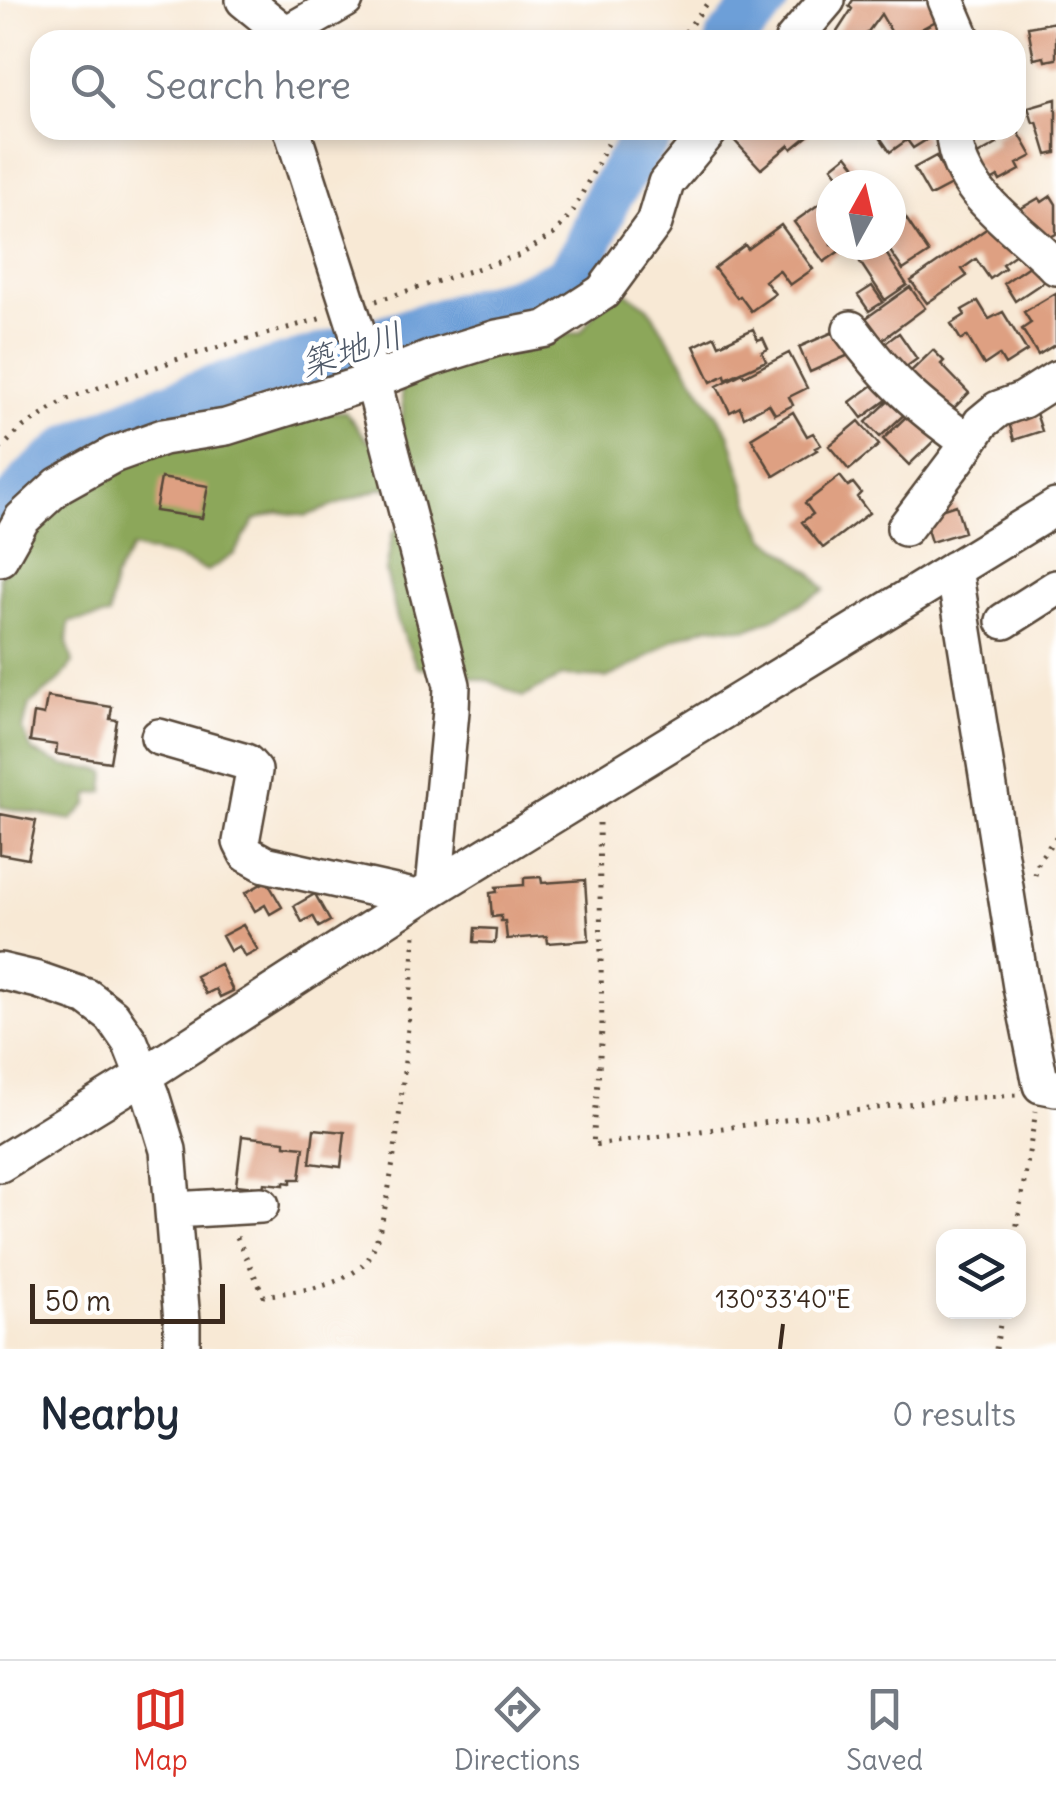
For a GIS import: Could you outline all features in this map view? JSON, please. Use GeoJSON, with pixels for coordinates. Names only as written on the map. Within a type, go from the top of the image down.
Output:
{"type":"FeatureCollection","features":[{"type":"Feature","properties":{"kind":"street"},"geometry":{"type":"LineString","coordinates":[[244,0],[276,30]]}},
{"type":"Feature","properties":{"kind":"street"},"geometry":{"type":"LineString","coordinates":[[296,30],[345,0]]}},
{"type":"Feature","properties":{"kind":"street"},"geometry":{"type":"LineString","coordinates":[[802,30],[827,0]]}},
{"type":"Feature","properties":{"kind":"street"},"geometry":{"type":"LineString","coordinates":[[946,0],[958,30]]}},
{"type":"Feature","properties":{"kind":"street"},"geometry":{"type":"LineString","coordinates":[[295,140],[372,379],[452,685],[426,893]]}},
{"type":"Feature","properties":{"kind":"street"},"geometry":{"type":"LineString","coordinates":[[0,558],[22,520],[59,485],[112,455],[163,437],[226,427],[497,338],[546,329],[603,292],[654,223],[666,183],[702,140]]}},
{"type":"Feature","properties":{"kind":"street"},"geometry":{"type":"LineString","coordinates":[[955,140],[960,166],[991,208],[1056,267]]}},
{"type":"Feature","properties":{"kind":"street"},"geometry":{"type":"LineString","coordinates":[[851,329],[876,364],[926,412],[968,442]]}},
{"type":"Feature","properties":{"kind":"street"},"geometry":{"type":"LineString","coordinates":[[904,528],[981,423],[998,409],[1022,400],[1056,379]]}},
{"type":"Feature","properties":{"kind":"street"},"geometry":{"type":"LineString","coordinates":[[0,1164],[144,1076],[426,893],[1056,506]]}},
{"type":"Feature","properties":{"kind":"street"},"geometry":{"type":"LineString","coordinates":[[954,568],[1021,988],[1046,1089]]}},
{"type":"Feature","properties":{"kind":"street"},"geometry":{"type":"LineString","coordinates":[[1004,620],[1056,588]]}},
{"type":"Feature","properties":{"kind":"street"},"geometry":{"type":"LineString","coordinates":[[160,737],[246,762],[254,771],[241,842],[246,854],[266,864],[426,893]]}},
{"type":"Feature","properties":{"kind":"street"},"geometry":{"type":"LineString","coordinates":[[0,971],[87,997],[112,1016],[130,1042],[168,1150],[182,1349]]}},
{"type":"Feature","properties":{"kind":"street"},"geometry":{"type":"LineString","coordinates":[[174,1210],[261,1205]]}},
{"type":"Feature","properties":{"kind":"path"},"geometry":{"type":"LineString","coordinates":[[687,30],[710,0]]}},
{"type":"Feature","properties":{"kind":"path"},"geometry":{"type":"LineString","coordinates":[[584,796],[599,814],[602,1030],[593,1145],[1046,1089],[1016,1229]]}},
{"type":"Feature","properties":{"kind":"path"},"geometry":{"type":"LineString","coordinates":[[223,1207],[264,1296],[338,1283],[367,1262],[384,1220],[426,893]]}},
{"type":"Feature","properties":{"kind":"path"},"geometry":{"type":"LineString","coordinates":[[996,1349],[1001,1319]]}},
{"type":"Feature","properties":{"kind":"green space"},"geometry":{"type":"Polygon","coordinates":[[[624,291],[647,306],[729,433],[752,509],[766,538],[811,572],[825,590],[747,629],[709,626],[672,640],[639,663],[606,678],[563,676],[523,697],[490,681],[417,667],[398,623],[386,571],[393,532],[426,512],[416,491],[382,488],[306,516],[279,512],[255,520],[234,554],[208,571],[177,558],[132,548],[114,579],[109,616],[69,622],[67,642],[73,663],[58,682],[29,705],[23,730],[32,751],[65,766],[106,772],[104,792],[89,794],[88,804],[72,820],[0,807],[0,577],[51,505],[155,450],[299,415],[345,411],[368,441],[399,439],[403,410],[400,383],[523,343],[581,332],[598,308],[624,291]]]}},
{"type":"Feature","properties":{"kind":"building"},"geometry":{"type":"Polygon","coordinates":[[[853,0],[936,0],[945,16],[919,30],[890,30],[881,14],[869,30],[838,30],[852,9],[849,6],[853,0]]]}},
{"type":"Feature","properties":{"kind":"building"},"geometry":{"type":"Polygon","coordinates":[[[1056,22],[1056,59],[1034,59],[1028,27],[1056,22]]]}},
{"type":"Feature","properties":{"kind":"building"},"geometry":{"type":"Polygon","coordinates":[[[1056,99],[1056,153],[1047,155],[1028,107],[1056,99]]]}},
{"type":"Feature","properties":{"kind":"building"},"geometry":{"type":"Polygon","coordinates":[[[803,140],[792,149],[789,145],[761,169],[735,141],[803,140]]]}},
{"type":"Feature","properties":{"kind":"building"},"geometry":{"type":"Polygon","coordinates":[[[882,140],[907,140],[890,152],[882,140]]]}},
{"type":"Feature","properties":{"kind":"building"},"geometry":{"type":"Polygon","coordinates":[[[907,140],[926,140],[913,148],[907,140]]]}},
{"type":"Feature","properties":{"kind":"building"},"geometry":{"type":"Polygon","coordinates":[[[995,140],[1023,140],[1032,156],[1017,164],[1020,170],[1000,181],[998,177],[989,182],[970,159],[997,144],[995,140]]]}},
{"type":"Feature","properties":{"kind":"building"},"geometry":{"type":"Polygon","coordinates":[[[847,155],[859,170],[834,170],[832,167],[847,155]]]}},
{"type":"Feature","properties":{"kind":"building"},"geometry":{"type":"Polygon","coordinates":[[[936,156],[951,185],[930,196],[914,168],[936,156]]]}},
{"type":"Feature","properties":{"kind":"building"},"geometry":{"type":"Polygon","coordinates":[[[1051,196],[1056,204],[1056,234],[1048,238],[1020,209],[1051,196]]]}},
{"type":"Feature","properties":{"kind":"building"},"geometry":{"type":"Polygon","coordinates":[[[816,206],[816,251],[794,222],[816,206]]]}},
{"type":"Feature","properties":{"kind":"building"},"geometry":{"type":"Polygon","coordinates":[[[906,218],[929,253],[903,270],[896,260],[906,260],[906,218]]]}},
{"type":"Feature","properties":{"kind":"building"},"geometry":{"type":"Polygon","coordinates":[[[995,223],[1016,254],[1002,264],[1005,268],[990,279],[976,259],[962,269],[967,276],[927,303],[911,281],[995,223]]]}},
{"type":"Feature","properties":{"kind":"building"},"geometry":{"type":"Polygon","coordinates":[[[781,225],[813,269],[790,285],[779,270],[765,281],[775,294],[751,311],[714,268],[781,225]]]}},
{"type":"Feature","properties":{"kind":"building"},"geometry":{"type":"Polygon","coordinates":[[[1039,259],[1051,277],[1015,301],[1004,283],[1039,259]]]}},
{"type":"Feature","properties":{"kind":"building"},"geometry":{"type":"Polygon","coordinates":[[[891,260],[907,285],[885,300],[860,262],[891,260]]]}},
{"type":"Feature","properties":{"kind":"building"},"geometry":{"type":"Polygon","coordinates":[[[872,286],[883,302],[869,311],[858,295],[872,286]]]}},
{"type":"Feature","properties":{"kind":"building"},"geometry":{"type":"Polygon","coordinates":[[[910,287],[925,308],[875,345],[859,323],[910,287]]]}},
{"type":"Feature","properties":{"kind":"building"},"geometry":{"type":"Polygon","coordinates":[[[1056,293],[1056,344],[1038,355],[1022,329],[1031,323],[1024,312],[1056,293]]]}},
{"type":"Feature","properties":{"kind":"building"},"geometry":{"type":"Polygon","coordinates":[[[978,301],[989,319],[1003,312],[1027,351],[1005,365],[999,355],[984,365],[967,336],[961,340],[951,324],[965,315],[962,310],[978,301]]]}},
{"type":"Feature","properties":{"kind":"building"},"geometry":{"type":"Polygon","coordinates":[[[753,329],[768,349],[762,352],[766,361],[711,382],[694,346],[715,336],[719,345],[753,329]]]}},
{"type":"Feature","properties":{"kind":"building"},"geometry":{"type":"Polygon","coordinates":[[[838,330],[849,355],[810,372],[799,347],[838,330]]]}},
{"type":"Feature","properties":{"kind":"building"},"geometry":{"type":"Polygon","coordinates":[[[899,333],[917,359],[895,375],[877,349],[899,333]]]}},
{"type":"Feature","properties":{"kind":"building"},"geometry":{"type":"Polygon","coordinates":[[[933,350],[969,393],[945,417],[905,377],[933,350]]]}},
{"type":"Feature","properties":{"kind":"building"},"geometry":{"type":"Polygon","coordinates":[[[789,353],[807,388],[789,397],[793,405],[775,414],[769,404],[744,417],[740,407],[730,412],[717,386],[789,353]]]}},
{"type":"Feature","properties":{"kind":"building"},"geometry":{"type":"Polygon","coordinates":[[[880,380],[892,396],[862,418],[850,402],[880,380]]]}},
{"type":"Feature","properties":{"kind":"building"},"geometry":{"type":"Polygon","coordinates":[[[894,396],[908,411],[880,437],[866,422],[894,396]]]}},
{"type":"Feature","properties":{"kind":"building"},"geometry":{"type":"Polygon","coordinates":[[[1034,407],[1042,431],[1014,440],[1008,419],[1034,407]]]}},
{"type":"Feature","properties":{"kind":"building"},"geometry":{"type":"Polygon","coordinates":[[[913,410],[939,436],[909,465],[883,439],[913,410]]]}},
{"type":"Feature","properties":{"kind":"building"},"geometry":{"type":"Polygon","coordinates":[[[793,412],[807,436],[813,433],[821,445],[774,476],[751,438],[793,412]]]}},
{"type":"Feature","properties":{"kind":"building"},"geometry":{"type":"Polygon","coordinates":[[[859,421],[879,445],[849,470],[829,446],[859,421]]]}},
{"type":"Feature","properties":{"kind":"building"},"geometry":{"type":"Polygon","coordinates":[[[840,476],[861,493],[857,497],[869,513],[823,548],[802,522],[813,514],[805,503],[840,476]]]}},
{"type":"Feature","properties":{"kind":"building"},"geometry":{"type":"Polygon","coordinates":[[[161,478],[208,486],[202,518],[155,511],[161,478]]]}},
{"type":"Feature","properties":{"kind":"building"},"geometry":{"type":"Polygon","coordinates":[[[956,505],[964,532],[931,542],[926,526],[931,525],[928,514],[956,505]]]}},
{"type":"Feature","properties":{"kind":"building"},"geometry":{"type":"Polygon","coordinates":[[[47,697],[112,707],[110,719],[117,720],[110,762],[56,754],[57,745],[30,741],[34,713],[44,715],[47,697]]]}},
{"type":"Feature","properties":{"kind":"building"},"geometry":{"type":"Polygon","coordinates":[[[0,814],[36,821],[28,859],[0,854],[0,814]]]}},
{"type":"Feature","properties":{"kind":"building"},"geometry":{"type":"Polygon","coordinates":[[[541,877],[542,883],[585,880],[589,940],[548,943],[547,936],[507,939],[505,921],[501,921],[501,916],[492,917],[490,893],[497,892],[496,887],[524,885],[524,878],[541,877]]]}},
{"type":"Feature","properties":{"kind":"building"},"geometry":{"type":"Polygon","coordinates":[[[267,881],[282,907],[270,914],[265,905],[255,911],[245,893],[267,881]]]}},
{"type":"Feature","properties":{"kind":"building"},"geometry":{"type":"Polygon","coordinates":[[[315,894],[330,921],[319,927],[313,916],[302,922],[294,906],[315,894]]]}},
{"type":"Feature","properties":{"kind":"building"},"geometry":{"type":"Polygon","coordinates":[[[243,925],[258,950],[245,957],[239,946],[230,951],[222,936],[243,925]]]}},
{"type":"Feature","properties":{"kind":"building"},"geometry":{"type":"Polygon","coordinates":[[[475,928],[496,929],[495,943],[474,942],[475,928]]]}},
{"type":"Feature","properties":{"kind":"building"},"geometry":{"type":"Polygon","coordinates":[[[220,964],[233,991],[220,997],[216,989],[206,994],[196,976],[220,964]]]}},
{"type":"Feature","properties":{"kind":"building"},"geometry":{"type":"Polygon","coordinates":[[[314,1129],[345,1132],[341,1167],[310,1163],[314,1129]]]}},
{"type":"Feature","properties":{"kind":"building"},"geometry":{"type":"Polygon","coordinates":[[[242,1136],[304,1147],[300,1179],[291,1179],[291,1183],[284,1185],[264,1183],[263,1188],[236,1185],[242,1136]]]}},
{"type":"Feature","properties":{"kind":"waterway","name":"築地川"},"geometry":{"type":"LineString","coordinates":[[738,30],[765,0]]}},
{"type":"Feature","properties":{"kind":"waterway","name":"築地川"},"geometry":{"type":"LineString","coordinates":[[0,521],[34,480],[72,448],[138,418],[202,393],[529,296],[567,279],[586,250],[606,200],[645,140]]}}]}
